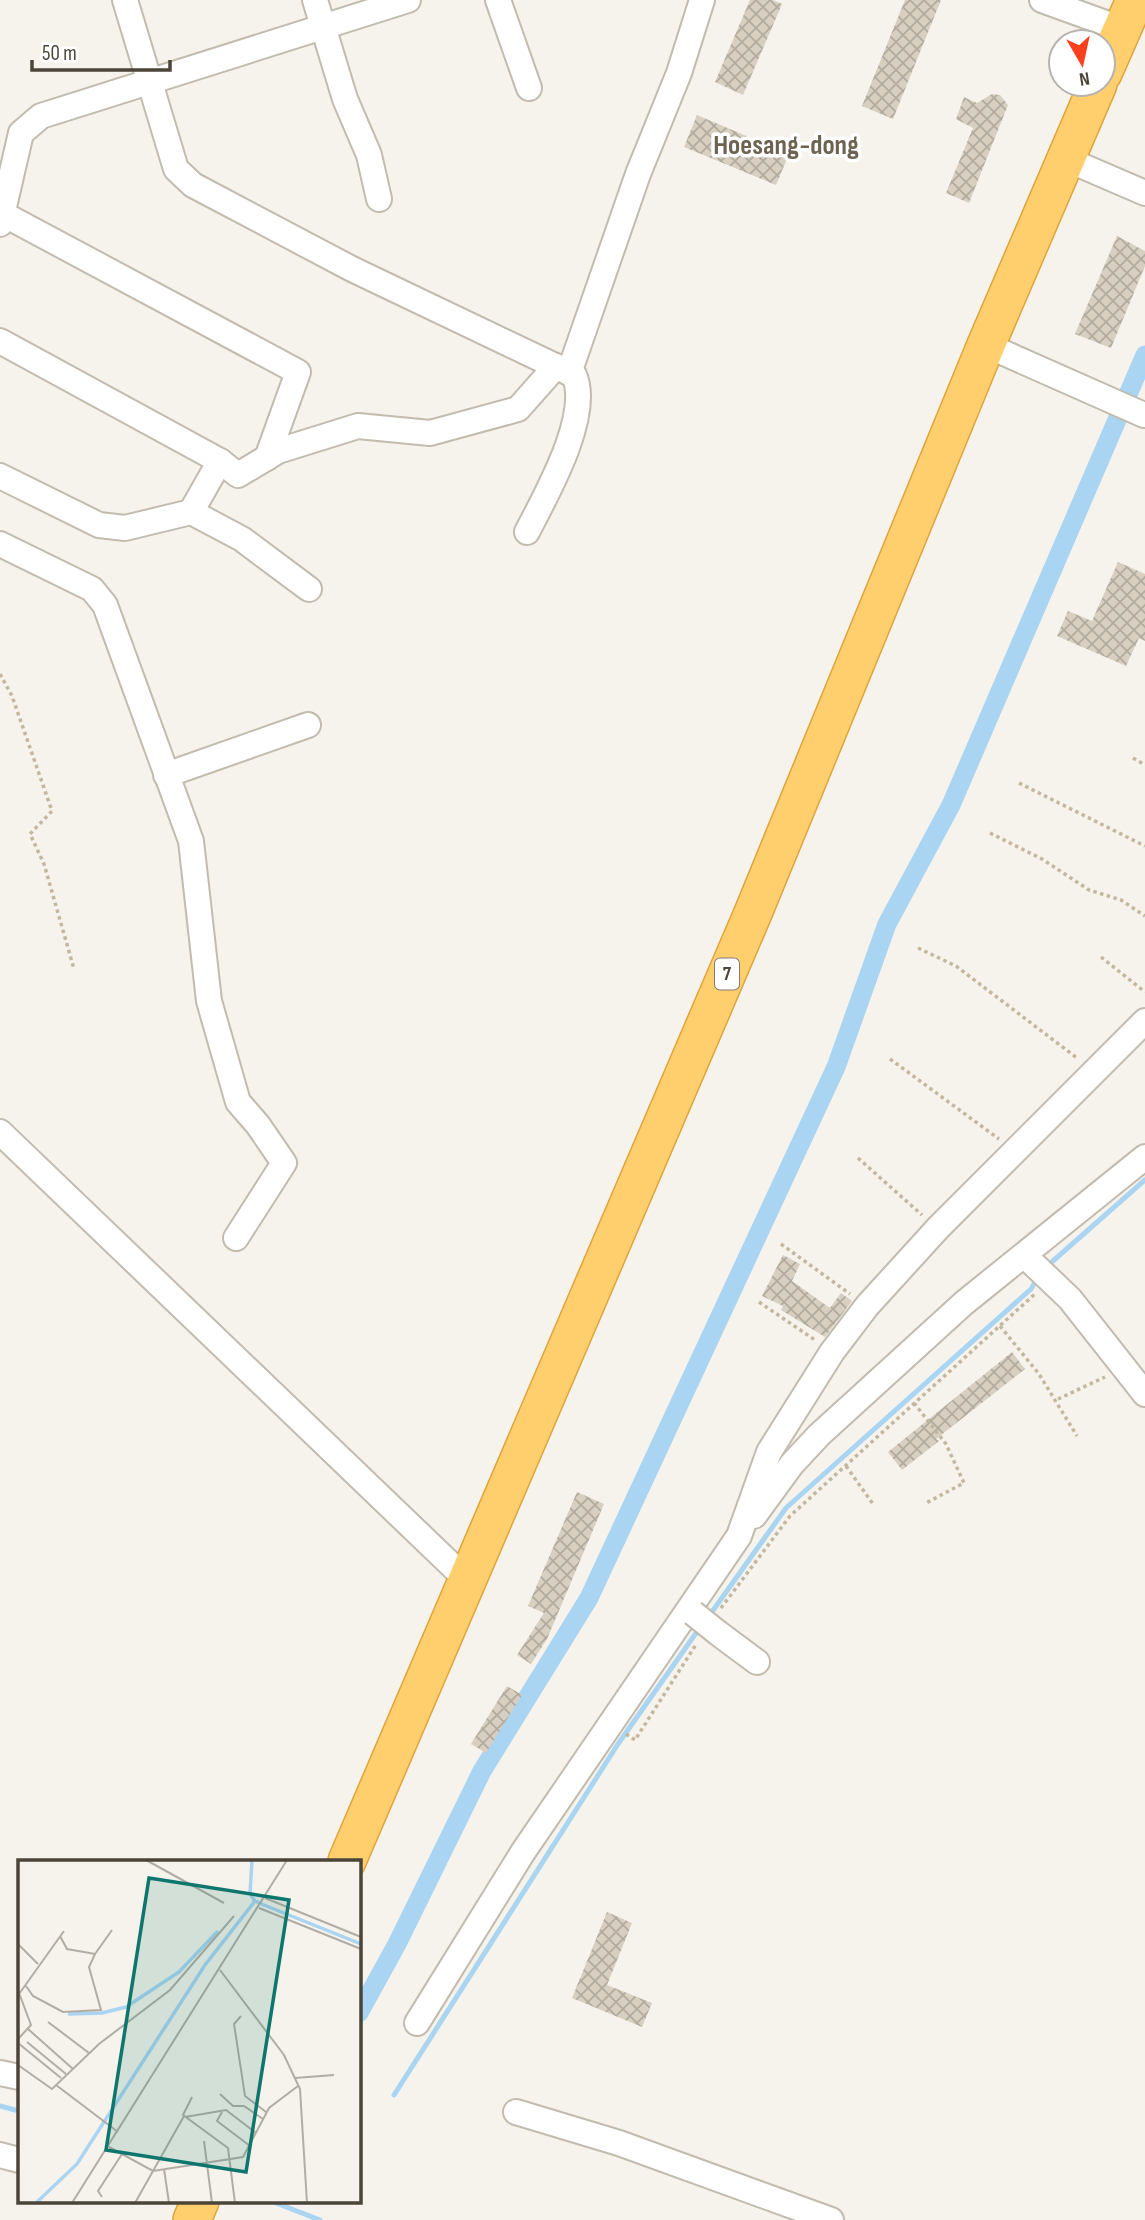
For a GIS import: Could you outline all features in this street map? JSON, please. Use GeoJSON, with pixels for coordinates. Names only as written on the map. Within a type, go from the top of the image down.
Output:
{"type":"FeatureCollection","features":[{"type":"Feature","properties":{"kind":"highway"},"geometry":{"type":"LineString","coordinates":[[1117,42],[1129,15]]}},
{"type":"Feature","properties":{"kind":"highway","name":"7"},"geometry":{"type":"LineString","coordinates":[[347,1860],[753,913],[986,345],[1092,98]]}},
{"type":"Feature","properties":{"kind":"street"},"geometry":{"type":"LineString","coordinates":[[125,0],[176,170],[193,186],[352,269],[575,375],[579,386],[569,447],[527,532]]}},
{"type":"Feature","properties":{"kind":"street"},"geometry":{"type":"LineString","coordinates":[[315,0],[345,99],[369,155],[379,199]]}},
{"type":"Feature","properties":{"kind":"street"},"geometry":{"type":"LineString","coordinates":[[267,457],[298,372],[2,219],[21,133],[41,116],[408,0]]}},
{"type":"Feature","properties":{"kind":"street"},"geometry":{"type":"LineString","coordinates":[[498,0],[529,88]]}},
{"type":"Feature","properties":{"kind":"street"},"geometry":{"type":"LineString","coordinates":[[0,341],[220,461],[238,475],[267,457],[358,426],[430,433],[518,409],[562,370],[679,74],[702,0]]}},
{"type":"Feature","properties":{"kind":"street"},"geometry":{"type":"LineString","coordinates":[[1042,0],[1129,15]]}},
{"type":"Feature","properties":{"kind":"street"},"geometry":{"type":"LineString","coordinates":[[1066,159],[1145,193]]}},
{"type":"Feature","properties":{"kind":"street"},"geometry":{"type":"LineString","coordinates":[[986,345],[1144,415]]}},
{"type":"Feature","properties":{"kind":"street"},"geometry":{"type":"LineString","coordinates":[[191,512],[220,461]]}},
{"type":"Feature","properties":{"kind":"street"},"geometry":{"type":"LineString","coordinates":[[0,476],[99,525],[125,528],[191,512],[242,538],[309,589]]}},
{"type":"Feature","properties":{"kind":"street"},"geometry":{"type":"LineString","coordinates":[[0,544],[92,589],[105,605],[191,841],[209,1001],[238,1102],[258,1125],[284,1163],[236,1238]]}},
{"type":"Feature","properties":{"kind":"street"},"geometry":{"type":"LineString","coordinates":[[166,775],[308,726]]}},
{"type":"Feature","properties":{"kind":"street"},"geometry":{"type":"LineString","coordinates":[[418,2023],[523,1852],[703,1621],[739,1536],[769,1452],[832,1352],[866,1306],[938,1228],[1145,1021]]}},
{"type":"Feature","properties":{"kind":"street"},"geometry":{"type":"LineString","coordinates":[[0,1132],[468,1581]]}},
{"type":"Feature","properties":{"kind":"street"},"geometry":{"type":"LineString","coordinates":[[739,1536],[792,1464],[818,1435],[935,1329],[1145,1157]]}},
{"type":"Feature","properties":{"kind":"street"},"geometry":{"type":"LineString","coordinates":[[1025,1255],[1051,1280],[1145,1394]]}},
{"type":"Feature","properties":{"kind":"street"},"geometry":{"type":"LineString","coordinates":[[769,1452],[792,1464]]}},
{"type":"Feature","properties":{"kind":"street"},"geometry":{"type":"LineString","coordinates":[[703,1621],[757,1662]]}},
{"type":"Feature","properties":{"kind":"street"},"geometry":{"type":"LineString","coordinates":[[0,2073],[18,2077]]}},
{"type":"Feature","properties":{"kind":"street"},"geometry":{"type":"LineString","coordinates":[[516,2112],[619,2143],[831,2220]]}},
{"type":"Feature","properties":{"kind":"street"},"geometry":{"type":"LineString","coordinates":[[0,2155],[18,2160]]}},
{"type":"Feature","properties":{"kind":"path"},"geometry":{"type":"LineString","coordinates":[[0,674],[12,696],[52,811],[30,834],[44,863],[74,969]]}},
{"type":"Feature","properties":{"kind":"path"},"geometry":{"type":"LineString","coordinates":[[1133,758],[1145,765]]}},
{"type":"Feature","properties":{"kind":"path"},"geometry":{"type":"LineString","coordinates":[[1019,783],[1145,846]]}},
{"type":"Feature","properties":{"kind":"path"},"geometry":{"type":"LineString","coordinates":[[990,833],[1042,859],[1089,890],[1121,900],[1145,916]]}},
{"type":"Feature","properties":{"kind":"path"},"geometry":{"type":"LineString","coordinates":[[918,948],[956,966],[1095,1072]]}},
{"type":"Feature","properties":{"kind":"path"},"geometry":{"type":"LineString","coordinates":[[1101,957],[1145,992]]}},
{"type":"Feature","properties":{"kind":"path"},"geometry":{"type":"LineString","coordinates":[[890,1059],[1014,1151]]}},
{"type":"Feature","properties":{"kind":"path"},"geometry":{"type":"LineString","coordinates":[[858,1158],[938,1228]]}},
{"type":"Feature","properties":{"kind":"path"},"geometry":{"type":"LineString","coordinates":[[781,1244],[866,1306]]}},
{"type":"Feature","properties":{"kind":"path"},"geometry":{"type":"LineString","coordinates":[[635,1740],[703,1621],[778,1530],[914,1402],[1051,1280]]}},
{"type":"Feature","properties":{"kind":"path"},"geometry":{"type":"LineString","coordinates":[[759,1302],[832,1352]]}},
{"type":"Feature","properties":{"kind":"path"},"geometry":{"type":"LineString","coordinates":[[1000,1325],[1057,1400],[1077,1436]]}},
{"type":"Feature","properties":{"kind":"path"},"geometry":{"type":"LineString","coordinates":[[1057,1400],[1125,1368]]}},
{"type":"Feature","properties":{"kind":"path"},"geometry":{"type":"LineString","coordinates":[[914,1402],[946,1444],[964,1483],[926,1503]]}},
{"type":"Feature","properties":{"kind":"path"},"geometry":{"type":"LineString","coordinates":[[846,1466],[873,1504]]}},
{"type":"Feature","properties":{"kind":"building"},"geometry":{"type":"Polygon","coordinates":[[[750,0],[773,0],[782,4],[743,95],[715,82],[750,0]]]}},
{"type":"Feature","properties":{"kind":"building"},"geometry":{"type":"Polygon","coordinates":[[[905,0],[941,0],[893,119],[862,106],[905,0]]]}},
{"type":"Feature","properties":{"kind":"building"},"geometry":{"type":"Polygon","coordinates":[[[992,94],[1000,95],[1008,105],[969,203],[946,193],[973,128],[956,119],[964,97],[977,103],[992,94]]]}},
{"type":"Feature","properties":{"kind":"building"},"geometry":{"type":"Polygon","coordinates":[[[697,115],[789,154],[776,185],[684,147],[697,115]]]}},
{"type":"Feature","properties":{"kind":"building"},"geometry":{"type":"Polygon","coordinates":[[[1117,236],[1145,251],[1145,266],[1111,348],[1075,334],[1117,236]]]}},
{"type":"Feature","properties":{"kind":"building"},"geometry":{"type":"Polygon","coordinates":[[[1118,562],[1145,574],[1145,641],[1139,638],[1126,666],[1057,636],[1068,611],[1092,621],[1118,562]]]}},
{"type":"Feature","properties":{"kind":"building"},"geometry":{"type":"Polygon","coordinates":[[[783,1255],[800,1264],[792,1281],[830,1308],[841,1293],[852,1301],[825,1337],[781,1310],[783,1306],[762,1296],[783,1255]]]}},
{"type":"Feature","properties":{"kind":"building"},"geometry":{"type":"Polygon","coordinates":[[[1012,1352],[1025,1369],[936,1439],[939,1441],[902,1470],[888,1452],[1012,1352]]]}},
{"type":"Feature","properties":{"kind":"building"},"geometry":{"type":"Polygon","coordinates":[[[577,1492],[604,1504],[547,1639],[531,1664],[517,1655],[544,1613],[528,1606],[577,1492]]]}},
{"type":"Feature","properties":{"kind":"building"},"geometry":{"type":"Polygon","coordinates":[[[507,1686],[522,1695],[486,1753],[471,1744],[507,1686]]]}},
{"type":"Feature","properties":{"kind":"building"},"geometry":{"type":"Polygon","coordinates":[[[607,1912],[632,1923],[607,1985],[652,2003],[642,2027],[572,1998],[607,1912]]]}},
{"type":"Feature","properties":{"kind":"waterway"},"geometry":{"type":"LineString","coordinates":[[360,2011],[397,1944],[482,1771],[589,1598],[836,1067],[887,924],[951,805],[1145,355]]}},
{"type":"Feature","properties":{"kind":"waterway"},"geometry":{"type":"LineString","coordinates":[[1045,1268],[1145,1180]]}},
{"type":"Feature","properties":{"kind":"waterway"},"geometry":{"type":"LineString","coordinates":[[709,1616],[786,1508],[1031,1289],[1037,1279]]}},
{"type":"Feature","properties":{"kind":"waterway"},"geometry":{"type":"LineString","coordinates":[[394,2095],[618,1744],[701,1626]]}},
{"type":"Feature","properties":{"kind":"waterway"},"geometry":{"type":"LineString","coordinates":[[0,2106],[18,2111]]}},
{"type":"Feature","properties":{"kind":"waterway"},"geometry":{"type":"LineString","coordinates":[[274,2202],[320,2220]]}},
{"type":"Feature","properties":{"kind":"district","name":"Hoesang-dong"},"geometry":{"type":"Point","coordinates":[786,145]}}]}
